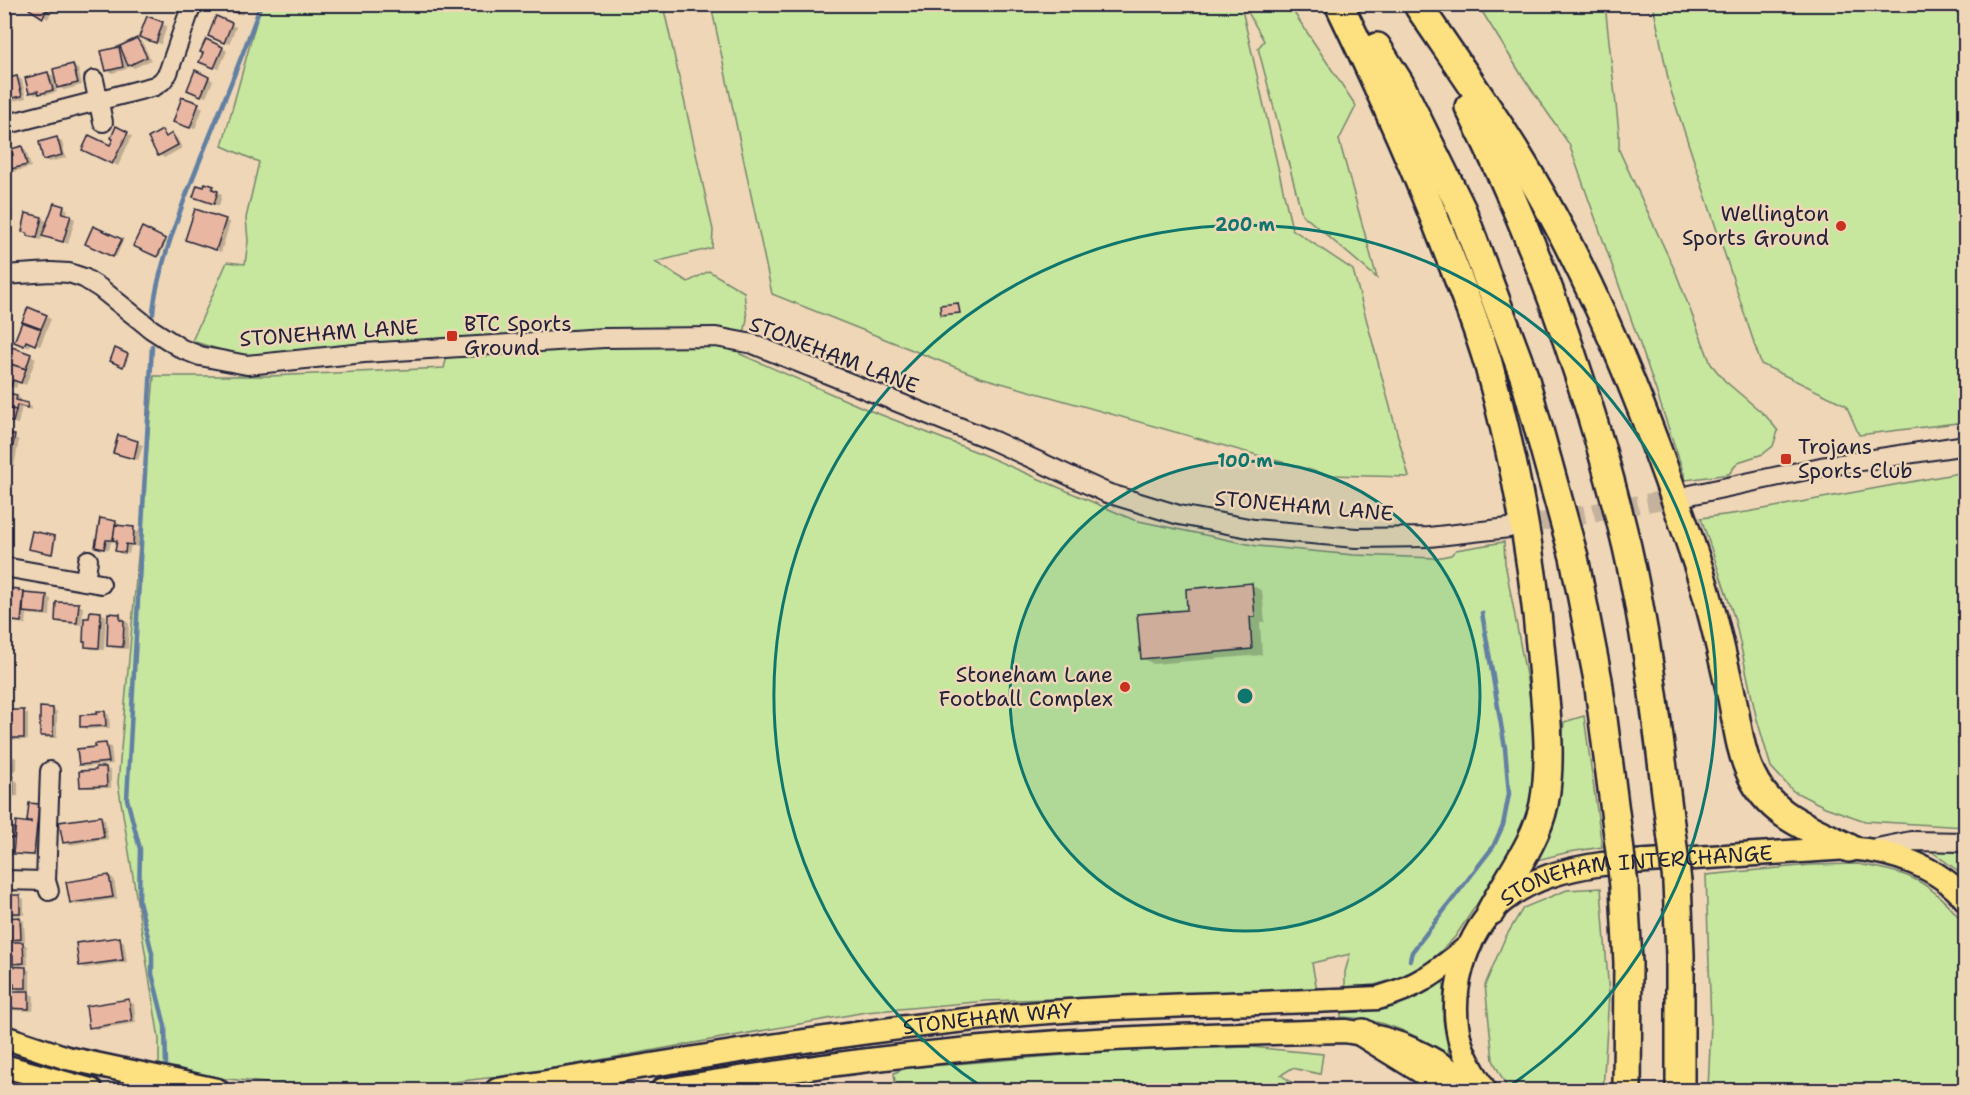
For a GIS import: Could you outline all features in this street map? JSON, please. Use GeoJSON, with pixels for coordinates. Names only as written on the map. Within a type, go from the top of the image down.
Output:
{"type":"FeatureCollection","features":[{"type":"Feature","properties":{"kind":"highway"},"geometry":{"type":"LineString","coordinates":[[1339,4],[1380,88],[1420,180],[1467,302],[1487,362],[1510,453],[1530,565],[1538,619],[1546,717],[1548,760],[1544,804],[1525,852],[1491,911]]}},
{"type":"Feature","properties":{"kind":"highway"},"geometry":{"type":"LineString","coordinates":[[1351,4],[1400,84],[1462,210],[1524,376],[1574,557],[1598,680],[1624,886],[1628,963],[1627,1090]]}},
{"type":"Feature","properties":{"kind":"highway"},"geometry":{"type":"LineString","coordinates":[[1418,6],[1482,132],[1537,256],[1583,388],[1627,547],[1650,672],[1677,882],[1680,956],[1680,1090]]}},
{"type":"Feature","properties":{"kind":"highway"},"geometry":{"type":"LineString","coordinates":[[1418,6],[1497,123],[1553,215],[1606,324],[1652,435],[1696,560],[1716,628],[1750,773],[1773,807],[1792,820],[1860,848]]}},
{"type":"Feature","properties":{"kind":"highway"},"geometry":{"type":"LineString","coordinates":[[1363,1034],[1423,1070],[1447,1090]]}},
{"type":"Feature","properties":{"kind":"main road","name":"STONEHAM INTERCHANGE"},"geometry":{"type":"LineString","coordinates":[[1485,1090],[1461,1045],[1457,1023],[1456,1000],[1470,945],[1491,911],[1505,899],[1521,889],[1567,869],[1602,864],[1860,848],[1898,856],[1919,866],[1941,878],[1958,891],[1965,900]]}},
{"type":"Feature","properties":{"kind":"main road","name":"STONEHAM WAY"},"geometry":{"type":"LineString","coordinates":[[496,1090],[795,1042],[994,1017],[1134,1007],[1378,998],[1400,992],[1421,982],[1470,945]]}},
{"type":"Feature","properties":{"kind":"main road","name":"STONEHAM WAY"},"geometry":{"type":"LineString","coordinates":[[662,1090],[802,1068],[1003,1046],[1132,1038],[1345,1031],[1403,1044],[1449,1068],[1480,1090]]}},
{"type":"Feature","properties":{"kind":"main road"},"geometry":{"type":"LineString","coordinates":[[4,1037],[68,1058],[217,1090]]}},
{"type":"Feature","properties":{"kind":"main road"},"geometry":{"type":"LineString","coordinates":[[4,1066],[91,1090]]}},
{"type":"Feature","properties":{"kind":"street"},"geometry":{"type":"LineString","coordinates":[[4,125],[155,86],[168,73],[192,4]]}},
{"type":"Feature","properties":{"kind":"street"},"geometry":{"type":"LineString","coordinates":[[94,80],[103,122]]}},
{"type":"Feature","properties":{"kind":"street","name":"STONEHAM LANE"},"geometry":{"type":"LineString","coordinates":[[4,275],[51,272],[69,273],[84,278],[151,329],[182,349],[200,356],[247,365],[364,353],[604,338],[716,337],[753,344],[994,441],[1107,493],[1179,515],[1254,529],[1356,538],[1429,537],[1509,528]]}},
{"type":"Feature","properties":{"kind":"street"},"geometry":{"type":"LineString","coordinates":[[1690,495],[1821,467],[1965,445]]}},
{"type":"Feature","properties":{"kind":"street"},"geometry":{"type":"LineString","coordinates":[[4,567],[93,583],[88,560]]}},
{"type":"Feature","properties":{"kind":"street"},"geometry":{"type":"LineString","coordinates":[[4,880],[48,886],[50,771]]}},
{"type":"Feature","properties":{"kind":"street"},"geometry":{"type":"LineString","coordinates":[[1860,848],[1911,841],[1965,842]]}},
{"type":"Feature","properties":{"kind":"green space"},"geometry":{"type":"Polygon","coordinates":[[[261,4],[663,5],[713,230],[712,248],[655,262],[688,282],[709,271],[744,292],[747,319],[740,354],[1134,520],[1257,546],[1354,555],[1436,558],[1451,555],[1456,550],[1504,542],[1505,563],[1536,729],[1529,815],[1507,859],[1455,937],[1420,968],[1396,979],[1374,985],[1345,987],[1345,972],[1350,954],[1312,963],[1317,991],[987,1001],[866,1012],[522,1074],[403,1088],[277,1084],[217,1078],[159,1064],[159,1039],[118,783],[154,376],[270,376],[444,368],[452,338],[379,343],[253,360],[192,341],[227,262],[245,264],[248,241],[246,218],[259,162],[222,146],[261,4]]]}},
{"type":"Feature","properties":{"kind":"green space"},"geometry":{"type":"Polygon","coordinates":[[[711,5],[1241,5],[1292,229],[1353,270],[1409,477],[1328,475],[980,377],[772,294],[711,5]]]}},
{"type":"Feature","properties":{"kind":"green space"},"geometry":{"type":"Polygon","coordinates":[[[1244,5],[1289,5],[1356,106],[1339,140],[1377,278],[1302,214],[1258,48],[1264,41],[1244,5]]]}},
{"type":"Feature","properties":{"kind":"green space"},"geometry":{"type":"Polygon","coordinates":[[[1478,5],[1605,5],[1619,150],[1676,273],[1711,364],[1725,381],[1766,416],[1778,431],[1773,446],[1763,454],[1738,462],[1729,474],[1686,480],[1569,144],[1519,71],[1478,5]]]}},
{"type":"Feature","properties":{"kind":"green space","name":"Wellington Sports Ground"},"geometry":{"type":"Polygon","coordinates":[[[1653,5],[1965,5],[1965,422],[1859,435],[1846,405],[1761,364],[1670,88],[1653,5]]]}},
{"type":"Feature","properties":{"kind":"green space"},"geometry":{"type":"Polygon","coordinates":[[[1965,472],[1965,827],[1865,821],[1825,807],[1793,791],[1771,767],[1756,716],[1735,620],[1701,518],[1747,512],[1965,472]]]}},
{"type":"Feature","properties":{"kind":"green space"},"geometry":{"type":"Polygon","coordinates":[[[1584,716],[1602,847],[1537,860],[1557,803],[1564,722],[1584,716]]]}},
{"type":"Feature","properties":{"kind":"green space"},"geometry":{"type":"Polygon","coordinates":[[[1931,851],[1965,853],[1965,876],[1931,851]]]}},
{"type":"Feature","properties":{"kind":"green space"},"geometry":{"type":"Polygon","coordinates":[[[1858,864],[1896,872],[1931,889],[1945,901],[1965,927],[1966,1084],[1963,1090],[1708,1090],[1711,1024],[1706,875],[1811,865],[1858,864]]]}},
{"type":"Feature","properties":{"kind":"green space"},"geometry":{"type":"Polygon","coordinates":[[[1601,888],[1609,995],[1603,1090],[1508,1090],[1493,1060],[1485,985],[1505,938],[1523,908],[1567,890],[1601,888]]]}},
{"type":"Feature","properties":{"kind":"green space"},"geometry":{"type":"Polygon","coordinates":[[[1442,982],[1444,984],[1443,1020],[1449,1054],[1397,1028],[1370,1020],[1341,1017],[1341,1011],[1373,1010],[1408,1001],[1442,982]]]}},
{"type":"Feature","properties":{"kind":"green space"},"geometry":{"type":"Polygon","coordinates":[[[1251,1047],[1323,1054],[1320,1074],[1292,1068],[1281,1075],[1303,1090],[896,1090],[894,1073],[906,1068],[1114,1051],[1251,1047]]]}},
{"type":"Feature","properties":{"kind":"building"},"geometry":{"type":"Polygon","coordinates":[[[27,4],[52,4],[48,11],[46,10],[43,18],[29,9],[27,4]]]}},
{"type":"Feature","properties":{"kind":"building"},"geometry":{"type":"Polygon","coordinates":[[[225,4],[240,4],[237,13],[223,8],[225,4]]]}},
{"type":"Feature","properties":{"kind":"building"},"geometry":{"type":"Polygon","coordinates":[[[147,16],[163,22],[156,43],[139,37],[147,16]]]}},
{"type":"Feature","properties":{"kind":"building"},"geometry":{"type":"Polygon","coordinates":[[[216,16],[232,23],[224,43],[208,36],[216,16]]]}},
{"type":"Feature","properties":{"kind":"building"},"geometry":{"type":"Polygon","coordinates":[[[137,38],[147,57],[128,66],[120,46],[137,38]]]}},
{"type":"Feature","properties":{"kind":"building"},"geometry":{"type":"Polygon","coordinates":[[[206,39],[223,47],[214,68],[199,62],[203,53],[200,52],[206,39]]]}},
{"type":"Feature","properties":{"kind":"building"},"geometry":{"type":"Polygon","coordinates":[[[119,47],[123,67],[106,71],[101,51],[119,47]]]}},
{"type":"Feature","properties":{"kind":"building"},"geometry":{"type":"Polygon","coordinates":[[[73,64],[78,83],[57,88],[53,69],[73,64]]]}},
{"type":"Feature","properties":{"kind":"building"},"geometry":{"type":"Polygon","coordinates":[[[195,70],[209,77],[201,96],[187,90],[195,70]]]}},
{"type":"Feature","properties":{"kind":"building"},"geometry":{"type":"Polygon","coordinates":[[[48,72],[53,90],[39,94],[38,91],[29,93],[25,78],[48,72]]]}},
{"type":"Feature","properties":{"kind":"building"},"geometry":{"type":"Polygon","coordinates":[[[17,76],[22,96],[4,100],[4,79],[17,76]]]}},
{"type":"Feature","properties":{"kind":"building"},"geometry":{"type":"Polygon","coordinates":[[[182,97],[199,103],[190,128],[173,122],[182,97]]]}},
{"type":"Feature","properties":{"kind":"building"},"geometry":{"type":"Polygon","coordinates":[[[116,126],[128,132],[112,164],[82,150],[89,135],[110,145],[116,126]]]}},
{"type":"Feature","properties":{"kind":"building"},"geometry":{"type":"Polygon","coordinates":[[[162,130],[166,137],[172,133],[178,145],[158,156],[148,138],[162,130]]]}},
{"type":"Feature","properties":{"kind":"building"},"geometry":{"type":"Polygon","coordinates":[[[57,137],[62,155],[43,160],[39,142],[57,137]]]}},
{"type":"Feature","properties":{"kind":"building"},"geometry":{"type":"Polygon","coordinates":[[[22,146],[27,165],[7,170],[4,157],[13,155],[11,149],[22,146]]]}},
{"type":"Feature","properties":{"kind":"building"},"geometry":{"type":"Polygon","coordinates":[[[205,183],[214,186],[212,189],[218,191],[214,204],[193,197],[197,185],[204,187],[205,183]]]}},
{"type":"Feature","properties":{"kind":"building"},"geometry":{"type":"Polygon","coordinates":[[[54,203],[64,206],[62,213],[71,215],[63,242],[42,236],[54,203]]]}},
{"type":"Feature","properties":{"kind":"building"},"geometry":{"type":"Polygon","coordinates":[[[195,209],[226,219],[216,250],[185,240],[195,209]]]}},
{"type":"Feature","properties":{"kind":"building"},"geometry":{"type":"Polygon","coordinates":[[[26,213],[42,217],[37,238],[27,236],[27,233],[22,232],[26,213]]]}},
{"type":"Feature","properties":{"kind":"building"},"geometry":{"type":"Polygon","coordinates":[[[93,226],[122,239],[113,257],[85,244],[93,226]]]}},
{"type":"Feature","properties":{"kind":"building"},"geometry":{"type":"Polygon","coordinates":[[[142,227],[166,239],[157,257],[133,246],[142,227]]]}},
{"type":"Feature","properties":{"kind":"building"},"geometry":{"type":"Polygon","coordinates":[[[958,303],[960,313],[941,315],[940,305],[958,303]]]}},
{"type":"Feature","properties":{"kind":"building"},"geometry":{"type":"Polygon","coordinates":[[[28,307],[47,315],[41,329],[22,322],[28,307]]]}},
{"type":"Feature","properties":{"kind":"building"},"geometry":{"type":"Polygon","coordinates":[[[22,322],[41,329],[35,345],[26,341],[24,346],[14,342],[22,322]]]}},
{"type":"Feature","properties":{"kind":"building"},"geometry":{"type":"Polygon","coordinates":[[[12,347],[31,354],[26,369],[4,362],[12,347]]]}},
{"type":"Feature","properties":{"kind":"building"},"geometry":{"type":"Polygon","coordinates":[[[115,348],[128,354],[123,367],[110,361],[115,348]]]}},
{"type":"Feature","properties":{"kind":"building"},"geometry":{"type":"Polygon","coordinates":[[[7,363],[26,369],[21,383],[13,380],[11,387],[4,385],[4,370],[7,363]]]}},
{"type":"Feature","properties":{"kind":"building"},"geometry":{"type":"Polygon","coordinates":[[[4,392],[17,395],[16,400],[28,403],[27,408],[17,405],[16,410],[4,408],[4,392]]]}},
{"type":"Feature","properties":{"kind":"building"},"geometry":{"type":"Polygon","coordinates":[[[4,408],[16,410],[13,422],[4,421],[4,408]]]}},
{"type":"Feature","properties":{"kind":"building"},"geometry":{"type":"Polygon","coordinates":[[[4,433],[15,435],[12,450],[4,448],[4,433]]]}},
{"type":"Feature","properties":{"kind":"building"},"geometry":{"type":"Polygon","coordinates":[[[118,435],[138,441],[134,459],[113,453],[118,435]]]}},
{"type":"Feature","properties":{"kind":"building"},"geometry":{"type":"Polygon","coordinates":[[[4,448],[12,450],[9,465],[4,464],[4,448]]]}},
{"type":"Feature","properties":{"kind":"building"},"geometry":{"type":"Polygon","coordinates":[[[100,518],[116,521],[113,540],[106,540],[104,549],[95,547],[100,518]]]}},
{"type":"Feature","properties":{"kind":"building"},"geometry":{"type":"Polygon","coordinates":[[[115,525],[134,527],[133,545],[126,544],[125,553],[115,551],[117,541],[113,540],[115,525]]]}},
{"type":"Feature","properties":{"kind":"building"},"geometry":{"type":"Polygon","coordinates":[[[32,531],[55,536],[52,554],[28,549],[32,531]]]}},
{"type":"Feature","properties":{"kind":"building"},"geometry":{"type":"Polygon","coordinates":[[[1252,583],[1255,617],[1250,617],[1252,649],[1141,659],[1137,614],[1187,610],[1186,589],[1252,583]]]}},
{"type":"Feature","properties":{"kind":"building"},"geometry":{"type":"Polygon","coordinates":[[[6,588],[24,591],[21,622],[4,620],[6,588]]]}},
{"type":"Feature","properties":{"kind":"building"},"geometry":{"type":"Polygon","coordinates":[[[24,593],[47,595],[45,614],[23,612],[24,593]]]}},
{"type":"Feature","properties":{"kind":"building"},"geometry":{"type":"Polygon","coordinates":[[[56,602],[79,603],[77,623],[55,621],[56,602]]]}},
{"type":"Feature","properties":{"kind":"building"},"geometry":{"type":"Polygon","coordinates":[[[90,611],[101,612],[99,648],[85,647],[85,642],[83,642],[84,618],[89,618],[90,611]]]}},
{"type":"Feature","properties":{"kind":"building"},"geometry":{"type":"Polygon","coordinates":[[[108,613],[120,614],[120,620],[124,620],[123,647],[107,646],[108,613]]]}},
{"type":"Feature","properties":{"kind":"building"},"geometry":{"type":"Polygon","coordinates":[[[40,707],[53,708],[53,736],[40,736],[40,707]]]}},
{"type":"Feature","properties":{"kind":"building"},"geometry":{"type":"Polygon","coordinates":[[[10,710],[24,710],[24,738],[9,738],[10,710]]]}},
{"type":"Feature","properties":{"kind":"building"},"geometry":{"type":"Polygon","coordinates":[[[97,711],[105,711],[106,726],[80,727],[80,715],[97,714],[97,711]]]}},
{"type":"Feature","properties":{"kind":"building"},"geometry":{"type":"Polygon","coordinates":[[[106,743],[109,762],[79,765],[77,749],[106,743]]]}},
{"type":"Feature","properties":{"kind":"building"},"geometry":{"type":"Polygon","coordinates":[[[4,745],[6,754],[11,754],[12,769],[4,769],[4,745]]]}},
{"type":"Feature","properties":{"kind":"building"},"geometry":{"type":"Polygon","coordinates":[[[96,767],[106,767],[107,786],[80,787],[79,771],[96,770],[96,767]]]}},
{"type":"Feature","properties":{"kind":"building"},"geometry":{"type":"Polygon","coordinates":[[[4,777],[13,777],[13,795],[4,795],[4,777]]]}},
{"type":"Feature","properties":{"kind":"building"},"geometry":{"type":"Polygon","coordinates":[[[29,803],[39,804],[34,855],[13,854],[16,821],[31,823],[27,821],[29,803]]]}},
{"type":"Feature","properties":{"kind":"building"},"geometry":{"type":"Polygon","coordinates":[[[101,816],[104,837],[63,843],[59,822],[101,816]]]}},
{"type":"Feature","properties":{"kind":"building"},"geometry":{"type":"Polygon","coordinates":[[[4,827],[14,828],[14,838],[8,838],[8,854],[4,854],[4,827]]]}},
{"type":"Feature","properties":{"kind":"building"},"geometry":{"type":"Polygon","coordinates":[[[109,875],[113,897],[70,903],[66,882],[109,875]]]}},
{"type":"Feature","properties":{"kind":"building"},"geometry":{"type":"Polygon","coordinates":[[[4,895],[20,895],[20,913],[4,913],[4,895]]]}},
{"type":"Feature","properties":{"kind":"building"},"geometry":{"type":"Polygon","coordinates":[[[20,917],[21,939],[10,940],[10,931],[4,932],[4,918],[20,917]]]}},
{"type":"Feature","properties":{"kind":"building"},"geometry":{"type":"Polygon","coordinates":[[[120,937],[123,960],[79,966],[76,943],[120,937]]]}},
{"type":"Feature","properties":{"kind":"building"},"geometry":{"type":"Polygon","coordinates":[[[4,942],[23,942],[24,963],[13,964],[13,956],[4,957],[4,942]]]}},
{"type":"Feature","properties":{"kind":"building"},"geometry":{"type":"Polygon","coordinates":[[[4,966],[26,967],[26,988],[14,988],[14,984],[4,984],[4,966]]]}},
{"type":"Feature","properties":{"kind":"building"},"geometry":{"type":"Polygon","coordinates":[[[4,991],[29,991],[29,1009],[4,1008],[4,991]]]}},
{"type":"Feature","properties":{"kind":"building"},"geometry":{"type":"Polygon","coordinates":[[[129,999],[132,1021],[89,1028],[86,1006],[129,999]]]}},
{"type":"Feature","properties":{"kind":"waterway"},"geometry":{"type":"LineString","coordinates":[[153,314],[161,271],[175,225],[261,4]]}},
{"type":"Feature","properties":{"kind":"waterway"},"geometry":{"type":"LineString","coordinates":[[152,346],[127,799],[140,849],[139,901],[152,953],[152,974],[165,1026],[166,1066]]}},
{"type":"Feature","properties":{"kind":"waterway"},"geometry":{"type":"LineString","coordinates":[[1410,960],[1412,952],[1493,847],[1503,825],[1509,794],[1505,748],[1482,613]]}},
{"type":"Feature","properties":{"kind":"tunnel"},"geometry":{"type":"LineString","coordinates":[[1514,527],[1684,496]]}},
{"type":"Feature","properties":{"kind":"place","name":"Wellington Sports Ground"},"geometry":{"type":"Point","coordinates":[1841,226]}},
{"type":"Feature","properties":{"kind":"place","name":"BTC Sports Ground"},"geometry":{"type":"Point","coordinates":[452,336]}},
{"type":"Feature","properties":{"kind":"place","name":"Trojans Sports Club"},"geometry":{"type":"Point","coordinates":[1786,459]}},
{"type":"Feature","properties":{"kind":"place","name":"Stoneham Lane Football Complex"},"geometry":{"type":"Point","coordinates":[1125,687]}}]}
